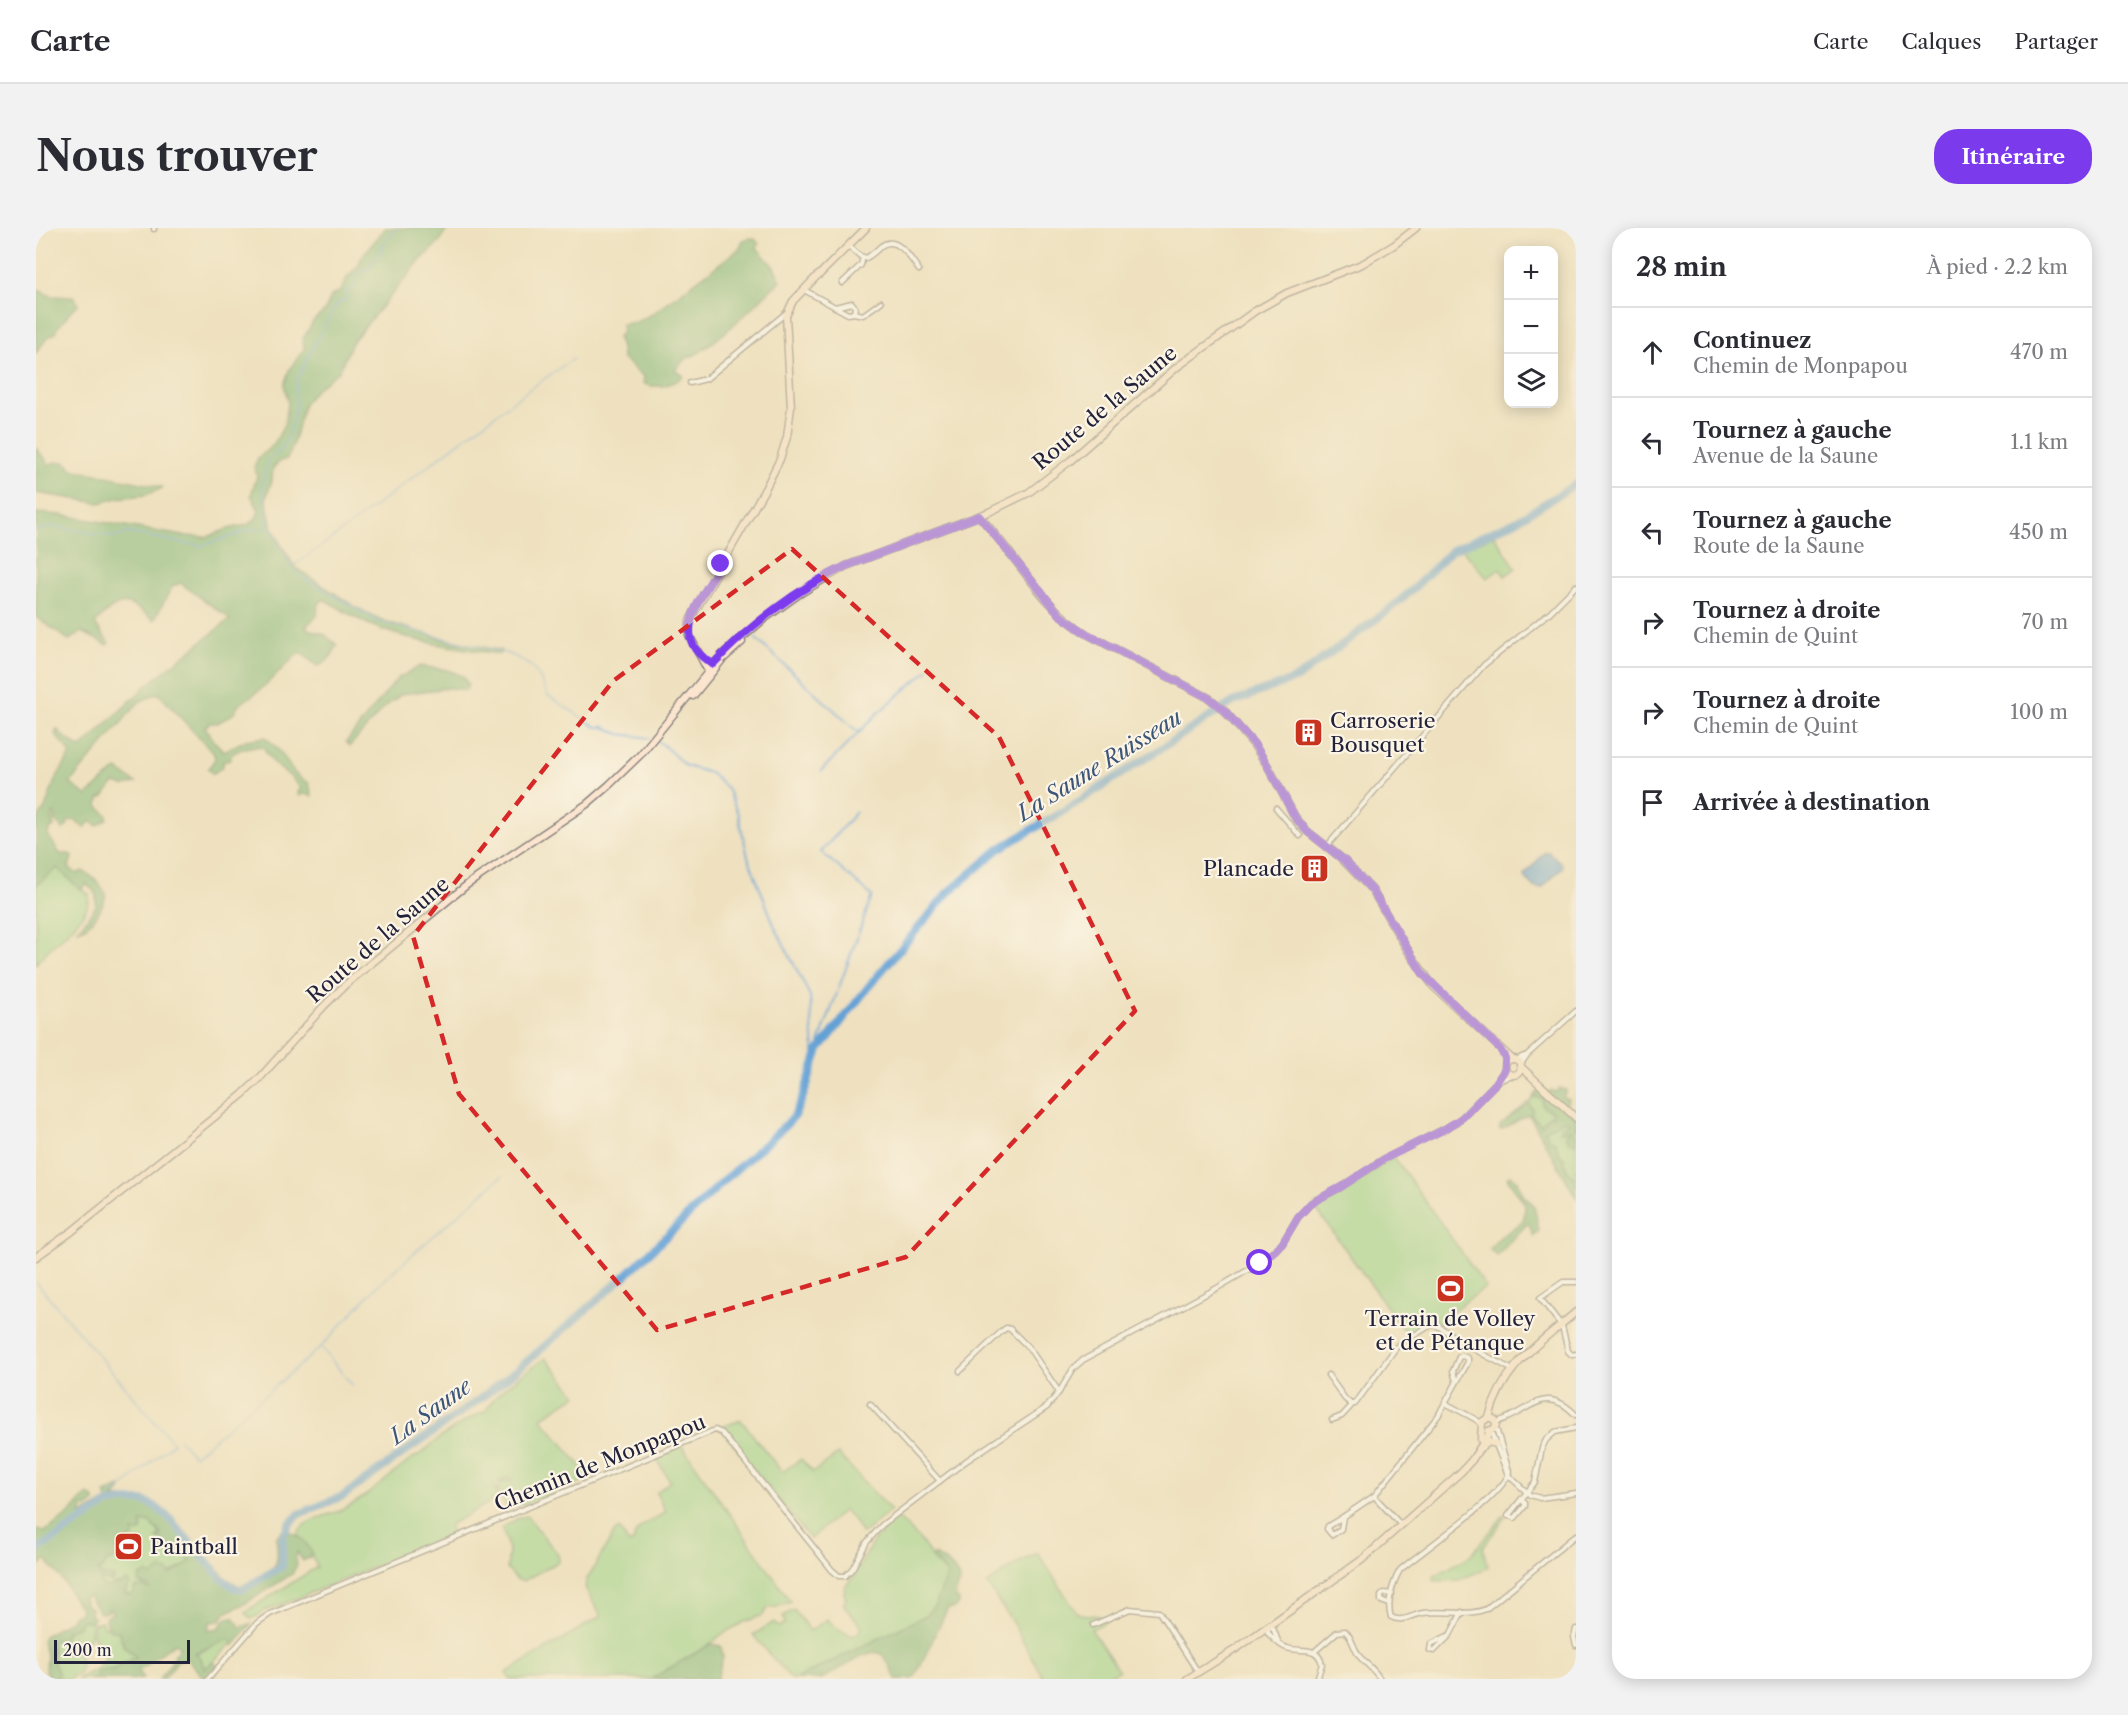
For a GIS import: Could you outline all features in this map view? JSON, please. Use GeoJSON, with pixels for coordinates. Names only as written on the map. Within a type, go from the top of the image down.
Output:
{"type":"FeatureCollection","features":[{"type":"Feature","properties":{"kind":"street"},"geometry":{"type":"LineString","coordinates":[[711,669],[701,657],[690,635],[689,625],[691,616],[765,489],[780,459],[787,437],[791,407],[787,313],[793,301],[866,228]]}},
{"type":"Feature","properties":{"kind":"street","name":"Route de la Saune"},"geometry":{"type":"LineString","coordinates":[[36,1257],[71,1232],[242,1095],[333,996],[457,892],[587,804],[605,789],[682,709],[711,669],[756,625],[802,592],[846,566],[979,516],[1017,499],[1046,481],[1177,367],[1255,311],[1287,293],[1362,264],[1394,245],[1416,228]]}},
{"type":"Feature","properties":{"kind":"street"},"geometry":{"type":"LineString","coordinates":[[849,245],[863,257],[869,257],[886,243],[893,243],[901,247],[919,270]]}},
{"type":"Feature","properties":{"kind":"street"},"geometry":{"type":"LineString","coordinates":[[842,283],[858,268],[863,257]]}},
{"type":"Feature","properties":{"kind":"street"},"geometry":{"type":"LineString","coordinates":[[804,290],[848,315],[854,313],[863,315],[881,302]]}},
{"type":"Feature","properties":{"kind":"street"},"geometry":{"type":"LineString","coordinates":[[832,307],[852,303],[855,307],[854,313]]}},
{"type":"Feature","properties":{"kind":"street"},"geometry":{"type":"LineString","coordinates":[[690,383],[706,379],[787,313]]}},
{"type":"Feature","properties":{"kind":"street"},"geometry":{"type":"LineString","coordinates":[[989,512],[995,534]]}},
{"type":"Feature","properties":{"kind":"street"},"geometry":{"type":"LineString","coordinates":[[979,516],[1066,620],[1087,634],[1217,704],[1227,714],[1265,761],[1295,817],[1354,870],[1372,890],[1423,974],[1500,1049],[1576,1118]]}},
{"type":"Feature","properties":{"kind":"street"},"geometry":{"type":"LineString","coordinates":[[1327,846],[1484,665],[1549,613],[1576,586]]}},
{"type":"Feature","properties":{"kind":"street"},"geometry":{"type":"LineString","coordinates":[[1276,808],[1300,836]]}},
{"type":"Feature","properties":{"kind":"street"},"geometry":{"type":"LineString","coordinates":[[1288,823],[1295,817]]}},
{"type":"Feature","properties":{"kind":"street"},"geometry":{"type":"LineString","coordinates":[[1505,1066],[1517,1063],[1576,1011]]}},
{"type":"Feature","properties":{"kind":"street"},"geometry":{"type":"LineString","coordinates":[[1500,1049],[1505,1066],[1514,1074],[1533,1079]]}},
{"type":"Feature","properties":{"kind":"street"},"geometry":{"type":"LineString","coordinates":[[1514,1074],[1517,1063]]}},
{"type":"Feature","properties":{"kind":"street","name":"Chemin de Monpapou"},"geometry":{"type":"LineString","coordinates":[[208,1679],[257,1623],[270,1614],[713,1430],[722,1433],[832,1570],[839,1576],[845,1576],[852,1569],[867,1542],[882,1525],[940,1481],[1047,1407],[1073,1369],[1083,1360],[1260,1263],[1282,1244],[1298,1217],[1311,1203],[1384,1159],[1451,1126],[1496,1083],[1505,1066]]}},
{"type":"Feature","properties":{"kind":"street","name":"Chemin de Monpapou"},"geometry":{"type":"LineString","coordinates":[[1496,1083],[1514,1074]]}},
{"type":"Feature","properties":{"kind":"street"},"geometry":{"type":"LineString","coordinates":[[1576,1282],[1563,1282],[1540,1298],[1561,1325],[1568,1351],[1572,1355],[1576,1354]]}},
{"type":"Feature","properties":{"kind":"street"},"geometry":{"type":"LineString","coordinates":[[1476,1454],[1482,1438],[1482,1426],[1511,1369],[1576,1312]]}},
{"type":"Feature","properties":{"kind":"street"},"geometry":{"type":"LineString","coordinates":[[1332,1420],[1342,1416],[1360,1399],[1400,1343],[1431,1325],[1438,1326],[1466,1345],[1511,1369]]}},
{"type":"Feature","properties":{"kind":"street"},"geometry":{"type":"LineString","coordinates":[[960,1371],[1006,1328],[1010,1329],[1029,1348],[1059,1392]]}},
{"type":"Feature","properties":{"kind":"street"},"geometry":{"type":"LineString","coordinates":[[1343,1517],[1341,1529],[1332,1534],[1327,1529],[1328,1526],[1374,1496],[1438,1416],[1468,1362],[1465,1356],[1459,1357],[1454,1369],[1456,1382]]}},
{"type":"Feature","properties":{"kind":"street"},"geometry":{"type":"LineString","coordinates":[[1328,1375],[1347,1401],[1353,1404]]}},
{"type":"Feature","properties":{"kind":"street"},"geometry":{"type":"LineString","coordinates":[[1476,1454],[1493,1428],[1545,1399],[1559,1402],[1576,1415]]}},
{"type":"Feature","properties":{"kind":"street"},"geometry":{"type":"LineString","coordinates":[[1445,1403],[1475,1419],[1482,1426],[1493,1428]]}},
{"type":"Feature","properties":{"kind":"street"},"geometry":{"type":"LineString","coordinates":[[870,1404],[940,1481]]}},
{"type":"Feature","properties":{"kind":"street"},"geometry":{"type":"LineString","coordinates":[[1475,1419],[1487,1418]]}},
{"type":"Feature","properties":{"kind":"street"},"geometry":{"type":"LineString","coordinates":[[1487,1418],[1493,1428],[1509,1471],[1509,1477],[1493,1496],[1400,1570],[1392,1594],[1389,1614],[1396,1620],[1426,1612],[1481,1611],[1490,1607],[1576,1535]]}},
{"type":"Feature","properties":{"kind":"street"},"geometry":{"type":"LineString","coordinates":[[1493,1428],[1496,1444],[1509,1477],[1527,1492],[1540,1498],[1576,1493]]}},
{"type":"Feature","properties":{"kind":"street"},"geometry":{"type":"LineString","coordinates":[[1521,1500],[1525,1506],[1515,1518],[1508,1516],[1537,1479],[1542,1448],[1546,1440],[1555,1432],[1576,1428]]}},
{"type":"Feature","properties":{"kind":"street"},"geometry":{"type":"LineString","coordinates":[[1187,1679],[1269,1628],[1363,1559],[1461,1472],[1486,1443],[1496,1444]]}},
{"type":"Feature","properties":{"kind":"street"},"geometry":{"type":"LineString","coordinates":[[1374,1496],[1401,1525]]}},
{"type":"Feature","properties":{"kind":"street"},"geometry":{"type":"LineString","coordinates":[[1390,1604],[1381,1601],[1381,1596],[1384,1593],[1392,1594]]}},
{"type":"Feature","properties":{"kind":"street"},"geometry":{"type":"LineString","coordinates":[[1093,1625],[1130,1609],[1159,1612],[1198,1673]]}},
{"type":"Feature","properties":{"kind":"street"},"geometry":{"type":"LineString","coordinates":[[1450,1635],[1431,1644],[1430,1650],[1434,1651],[1450,1635],[1462,1612]]}},
{"type":"Feature","properties":{"kind":"street"},"geometry":{"type":"LineString","coordinates":[[1269,1628],[1278,1642],[1287,1648],[1304,1649],[1319,1656],[1322,1664],[1317,1679]]}},
{"type":"Feature","properties":{"kind":"street"},"geometry":{"type":"LineString","coordinates":[[1576,1629],[1574,1637],[1576,1645]]}},
{"type":"Feature","properties":{"kind":"street"},"geometry":{"type":"LineString","coordinates":[[1314,1652],[1337,1632],[1345,1631],[1359,1656],[1375,1670],[1380,1679]]}},
{"type":"Feature","properties":{"kind":"highlighted area"},"geometry":{"type":"Polygon","coordinates":[[[792,549],[999,737],[1135,1011],[906,1257],[657,1330],[459,1094],[413,936],[613,681],[792,549]]]}},
{"type":"Feature","properties":{"kind":"green space"},"geometry":{"type":"Polygon","coordinates":[[[385,228],[448,228],[440,241],[418,263],[353,341],[339,371],[316,389],[304,404],[291,451],[287,459],[279,462],[273,468],[272,481],[266,498],[271,523],[295,567],[357,608],[384,621],[449,641],[501,650],[500,654],[416,640],[368,624],[323,599],[318,605],[317,616],[306,626],[308,629],[324,634],[337,645],[329,658],[317,666],[300,652],[260,690],[239,705],[233,714],[218,723],[210,723],[205,727],[224,751],[246,740],[265,737],[280,752],[296,774],[309,783],[312,796],[304,794],[299,796],[297,792],[301,789],[292,778],[274,764],[263,747],[259,746],[250,747],[231,755],[230,760],[223,762],[223,766],[213,774],[208,769],[215,759],[214,754],[158,693],[139,702],[70,783],[86,795],[118,770],[136,783],[124,786],[114,783],[104,797],[99,799],[98,806],[107,815],[107,819],[97,826],[91,821],[84,828],[75,820],[68,821],[67,826],[63,829],[56,822],[54,813],[52,815],[54,827],[49,830],[48,835],[60,854],[70,854],[72,857],[69,867],[77,874],[82,871],[90,876],[99,883],[106,894],[96,916],[88,925],[78,930],[96,906],[96,893],[86,884],[83,888],[79,888],[57,868],[36,885],[36,822],[45,808],[55,780],[71,754],[55,734],[57,729],[81,748],[148,684],[230,619],[180,583],[172,587],[154,620],[129,604],[117,605],[110,609],[95,624],[109,643],[107,645],[82,632],[69,640],[36,617],[36,513],[62,515],[184,536],[207,537],[227,529],[247,525],[255,520],[259,511],[251,495],[257,476],[254,467],[258,458],[274,444],[284,425],[288,402],[284,385],[289,370],[304,349],[303,339],[314,320],[325,311],[331,296],[341,291],[347,278],[385,228]]]}},
{"type":"Feature","properties":{"kind":"green space"},"geometry":{"type":"Polygon","coordinates":[[[755,239],[759,244],[757,248],[774,267],[781,280],[720,337],[695,355],[686,358],[675,370],[683,376],[679,379],[659,386],[643,383],[644,376],[622,359],[617,337],[622,333],[622,324],[636,322],[652,314],[740,248],[743,240],[755,239]]]}},
{"type":"Feature","properties":{"kind":"green space"},"geometry":{"type":"Polygon","coordinates":[[[36,289],[51,296],[75,297],[78,305],[56,329],[56,333],[48,337],[36,353],[36,289]]]}},
{"type":"Feature","properties":{"kind":"green space"},"geometry":{"type":"Polygon","coordinates":[[[36,448],[48,466],[55,462],[66,462],[71,469],[162,487],[146,495],[118,498],[100,503],[36,493],[36,448]]]}},
{"type":"Feature","properties":{"kind":"green space"},"geometry":{"type":"Polygon","coordinates":[[[1494,535],[1516,568],[1505,576],[1500,569],[1487,578],[1462,549],[1494,535]]]}},
{"type":"Feature","properties":{"kind":"green space"},"geometry":{"type":"Polygon","coordinates":[[[420,666],[448,670],[463,676],[468,684],[466,690],[449,688],[402,694],[384,708],[350,746],[346,742],[398,678],[420,666]]]}},
{"type":"Feature","properties":{"kind":"green space"},"geometry":{"type":"Polygon","coordinates":[[[57,868],[89,894],[88,903],[77,921],[36,964],[36,885],[57,868]]]}},
{"type":"Feature","properties":{"kind":"green space"},"geometry":{"type":"Polygon","coordinates":[[[1559,1088],[1566,1090],[1563,1097],[1569,1099],[1564,1105],[1573,1113],[1576,1110],[1576,1143],[1569,1142],[1566,1134],[1571,1130],[1558,1131],[1568,1124],[1568,1121],[1565,1120],[1545,1130],[1549,1139],[1556,1143],[1559,1154],[1565,1159],[1566,1168],[1576,1180],[1576,1197],[1529,1115],[1500,1130],[1500,1126],[1528,1103],[1533,1109],[1531,1115],[1542,1125],[1550,1115],[1553,1116],[1553,1112],[1544,1108],[1542,1098],[1533,1097],[1540,1090],[1545,1090],[1547,1093],[1559,1090],[1559,1088]]]}},
{"type":"Feature","properties":{"kind":"green space"},"geometry":{"type":"Polygon","coordinates":[[[1541,1089],[1576,1123],[1576,1188],[1526,1107],[1541,1089]]]}},
{"type":"Feature","properties":{"kind":"green space"},"geometry":{"type":"Polygon","coordinates":[[[1394,1157],[1486,1287],[1455,1309],[1442,1325],[1433,1319],[1407,1335],[1314,1206],[1338,1195],[1394,1157]]]}},
{"type":"Feature","properties":{"kind":"green space"},"geometry":{"type":"Polygon","coordinates":[[[1511,1175],[1517,1181],[1524,1196],[1534,1205],[1539,1231],[1533,1236],[1530,1225],[1527,1224],[1497,1256],[1489,1249],[1524,1218],[1525,1204],[1507,1178],[1511,1175]]]}},
{"type":"Feature","properties":{"kind":"green space"},"geometry":{"type":"Polygon","coordinates":[[[545,1358],[577,1395],[541,1418],[591,1478],[523,1505],[521,1501],[513,1509],[507,1508],[497,1488],[503,1482],[512,1481],[510,1477],[494,1485],[498,1498],[449,1525],[452,1533],[449,1537],[263,1611],[251,1619],[245,1612],[317,1567],[307,1545],[297,1537],[303,1526],[314,1519],[349,1506],[443,1436],[485,1412],[504,1389],[545,1358]]]}},
{"type":"Feature","properties":{"kind":"green space"},"geometry":{"type":"Polygon","coordinates":[[[741,1420],[782,1472],[801,1459],[813,1472],[838,1454],[891,1511],[862,1534],[844,1510],[810,1539],[722,1430],[724,1426],[741,1420]]]}},
{"type":"Feature","properties":{"kind":"green space"},"geometry":{"type":"Polygon","coordinates":[[[682,1446],[791,1602],[773,1608],[769,1607],[763,1615],[722,1634],[711,1644],[651,1679],[510,1679],[506,1673],[601,1616],[585,1588],[587,1579],[615,1532],[619,1529],[629,1544],[634,1541],[641,1528],[666,1512],[656,1493],[670,1481],[656,1458],[682,1446]]]}},
{"type":"Feature","properties":{"kind":"green space"},"geometry":{"type":"Polygon","coordinates":[[[120,1487],[120,1491],[114,1498],[138,1499],[160,1507],[227,1579],[239,1586],[259,1578],[274,1567],[278,1550],[276,1538],[281,1531],[300,1537],[312,1553],[303,1561],[297,1552],[297,1565],[292,1574],[246,1603],[225,1613],[220,1621],[210,1622],[208,1630],[219,1628],[227,1618],[235,1618],[240,1627],[252,1624],[233,1646],[231,1640],[227,1640],[195,1653],[205,1669],[213,1661],[219,1667],[215,1675],[211,1675],[208,1679],[205,1679],[187,1659],[178,1660],[164,1679],[159,1679],[173,1660],[174,1654],[178,1652],[179,1646],[175,1643],[139,1670],[143,1679],[90,1679],[98,1678],[96,1673],[106,1668],[110,1671],[136,1657],[124,1646],[119,1632],[110,1630],[105,1618],[112,1611],[109,1609],[107,1612],[100,1613],[88,1596],[84,1597],[85,1605],[91,1608],[90,1615],[94,1618],[92,1622],[82,1620],[78,1627],[66,1631],[65,1638],[52,1641],[53,1660],[59,1675],[55,1679],[49,1677],[45,1669],[47,1658],[42,1641],[44,1636],[80,1613],[81,1607],[46,1560],[36,1568],[36,1532],[40,1529],[44,1532],[69,1514],[81,1500],[89,1495],[95,1499],[95,1502],[87,1508],[83,1507],[81,1515],[108,1500],[105,1494],[120,1487]],[[150,1522],[141,1523],[141,1532],[133,1532],[134,1536],[123,1546],[118,1546],[117,1549],[124,1552],[120,1558],[108,1560],[98,1571],[100,1575],[114,1577],[112,1582],[100,1579],[103,1586],[109,1587],[127,1581],[130,1584],[125,1594],[132,1595],[134,1588],[142,1586],[149,1589],[149,1586],[139,1583],[140,1576],[146,1573],[151,1576],[162,1569],[168,1571],[170,1575],[190,1562],[187,1554],[180,1549],[171,1551],[168,1548],[166,1552],[160,1549],[163,1543],[157,1538],[161,1536],[158,1529],[154,1528],[150,1522]]]}},
{"type":"Feature","properties":{"kind":"green space"},"geometry":{"type":"Polygon","coordinates":[[[527,1516],[558,1554],[559,1560],[523,1581],[517,1580],[507,1569],[509,1551],[502,1528],[518,1518],[527,1516]]]}},
{"type":"Feature","properties":{"kind":"green space"},"geometry":{"type":"Polygon","coordinates":[[[1503,1516],[1505,1518],[1482,1548],[1489,1567],[1459,1580],[1435,1581],[1433,1577],[1470,1556],[1503,1516]]]}},
{"type":"Feature","properties":{"kind":"green space"},"geometry":{"type":"Polygon","coordinates":[[[897,1517],[921,1541],[936,1563],[948,1575],[935,1605],[925,1616],[796,1679],[791,1679],[753,1635],[774,1622],[779,1627],[785,1623],[783,1616],[794,1610],[810,1631],[827,1619],[837,1629],[852,1636],[859,1632],[862,1627],[843,1604],[846,1600],[844,1592],[846,1585],[854,1576],[874,1540],[897,1517]]]}},
{"type":"Feature","properties":{"kind":"green space"},"geometry":{"type":"Polygon","coordinates":[[[143,1522],[154,1525],[164,1543],[175,1551],[180,1549],[187,1554],[190,1563],[149,1586],[149,1590],[134,1589],[135,1593],[132,1596],[125,1595],[126,1589],[119,1584],[103,1586],[99,1580],[103,1579],[98,1571],[103,1568],[118,1546],[143,1522]]]}},
{"type":"Feature","properties":{"kind":"green space"},"geometry":{"type":"Polygon","coordinates":[[[1038,1553],[1076,1612],[1100,1616],[1104,1623],[1091,1629],[1119,1671],[1102,1679],[1044,1679],[1014,1625],[987,1584],[1021,1561],[1038,1553]]]}},
{"type":"Feature","properties":{"kind":"green space"},"geometry":{"type":"Polygon","coordinates":[[[934,1555],[946,1562],[956,1573],[959,1585],[955,1597],[959,1600],[959,1604],[948,1608],[915,1677],[896,1679],[886,1659],[875,1652],[859,1657],[827,1677],[796,1679],[925,1616],[935,1605],[948,1575],[932,1557],[934,1555]]]}},
{"type":"Feature","properties":{"kind":"green space"},"geometry":{"type":"Polygon","coordinates":[[[82,1620],[92,1622],[89,1639],[83,1641],[79,1647],[80,1673],[69,1679],[55,1679],[52,1640],[72,1629],[82,1620]]]}},
{"type":"Feature","properties":{"kind":"green space"},"geometry":{"type":"Polygon","coordinates":[[[101,1621],[105,1627],[109,1625],[119,1632],[124,1646],[136,1657],[117,1668],[96,1673],[99,1678],[77,1679],[97,1669],[105,1661],[105,1656],[92,1634],[94,1624],[101,1621]]]}},
{"type":"Feature","properties":{"kind":"green space"},"geometry":{"type":"Polygon","coordinates":[[[232,1640],[231,1644],[205,1670],[201,1660],[194,1654],[232,1640]]]}},
{"type":"Feature","properties":{"kind":"green space"},"geometry":{"type":"Polygon","coordinates":[[[711,1644],[721,1646],[723,1657],[717,1679],[651,1679],[711,1644]]]}},
{"type":"Feature","properties":{"kind":"water"},"geometry":{"type":"Polygon","coordinates":[[[1545,852],[1549,852],[1562,864],[1562,868],[1542,888],[1537,888],[1532,886],[1525,874],[1545,852]]]}},
{"type":"Feature","properties":{"kind":"waterway"},"geometry":{"type":"LineString","coordinates":[[396,228],[393,234],[385,240],[368,270],[358,273],[356,285],[347,292],[347,298],[336,305],[298,378],[295,391],[296,406],[289,434],[281,450],[268,460],[262,487],[266,518],[291,567],[304,578],[379,622],[516,657],[532,667],[540,678],[547,695],[596,727],[605,727],[619,734],[650,738]]}},
{"type":"Feature","properties":{"kind":"waterway"},"geometry":{"type":"LineString","coordinates":[[292,567],[528,390],[573,359]]}},
{"type":"Feature","properties":{"kind":"waterway","name":"La Saune"},"geometry":{"type":"LineString","coordinates":[[36,1551],[107,1504],[143,1501],[155,1506],[168,1517],[222,1579],[235,1588],[243,1589],[282,1566],[283,1537],[289,1524],[299,1514],[343,1496],[517,1370],[626,1275],[731,1174],[785,1126],[794,1116],[802,1099],[819,1050],[869,986],[948,893],[999,849],[1067,809],[1233,702],[1297,678],[1387,611],[1452,550],[1516,521],[1576,484]]}},
{"type":"Feature","properties":{"kind":"waterway"},"geometry":{"type":"LineString","coordinates":[[36,530],[58,526],[116,537],[128,533],[201,546],[250,530],[268,528]]}},
{"type":"Feature","properties":{"kind":"waterway"},"geometry":{"type":"LineString","coordinates":[[755,638],[858,732]]}},
{"type":"Feature","properties":{"kind":"waterway"},"geometry":{"type":"LineString","coordinates":[[821,771],[879,712],[928,670]]}},
{"type":"Feature","properties":{"kind":"waterway"},"geometry":{"type":"LineString","coordinates":[[657,741],[686,766],[710,773],[727,788],[738,814],[748,857],[774,925],[810,996],[815,1064]]}},
{"type":"Feature","properties":{"kind":"waterway"},"geometry":{"type":"LineString","coordinates":[[819,1043],[872,896],[821,852],[856,812]]}},
{"type":"Feature","properties":{"kind":"waterway"},"geometry":{"type":"LineString","coordinates":[[179,1439],[194,1456],[321,1347],[380,1283],[502,1176]]}},
{"type":"Feature","properties":{"kind":"waterway"},"geometry":{"type":"LineString","coordinates":[[36,1282],[173,1443]]}},
{"type":"Feature","properties":{"kind":"waterway"},"geometry":{"type":"LineString","coordinates":[[321,1347],[353,1386]]}},
{"type":"Feature","properties":{"kind":"waterway"},"geometry":{"type":"LineString","coordinates":[[112,1496],[173,1443]]}},
{"type":"Feature","properties":{"kind":"waterway","name":"La Saune"},"geometry":{"type":"LineString","coordinates":[[110,1504],[111,1499]]}},
{"type":"Feature","properties":{"kind":"place","name":"Carroserie Bousquet"},"geometry":{"type":"Point","coordinates":[1309,733]}},
{"type":"Feature","properties":{"kind":"place","name":"Plancade"},"geometry":{"type":"Point","coordinates":[1315,869]}},
{"type":"Feature","properties":{"kind":"place","name":"Terrain de Volley et de Pétanque"},"geometry":{"type":"Point","coordinates":[1450,1288]}},
{"type":"Feature","properties":{"kind":"place","name":"Paintball"},"geometry":{"type":"Point","coordinates":[129,1547]}},
{"type":"Feature","properties":{"kind":"route"},"geometry":{"type":"LineString","coordinates":[[721,564],[694,610],[689,625],[691,640],[696,649],[701,657],[713,664],[764,619],[829,575],[846,566],[979,516],[1012,558],[1070,624],[1209,698],[1223,709],[1254,744],[1295,817],[1307,831],[1340,857],[1366,883],[1423,974],[1500,1049],[1505,1058],[1505,1069],[1496,1083],[1463,1117],[1451,1126],[1384,1159],[1311,1203],[1302,1211],[1282,1244],[1260,1263]]}},
{"type":"Feature","properties":{"kind":"water label","name":"La Saune Ruisseau"},"geometry":{"type":"Point","coordinates":[1099,765]}}]}
